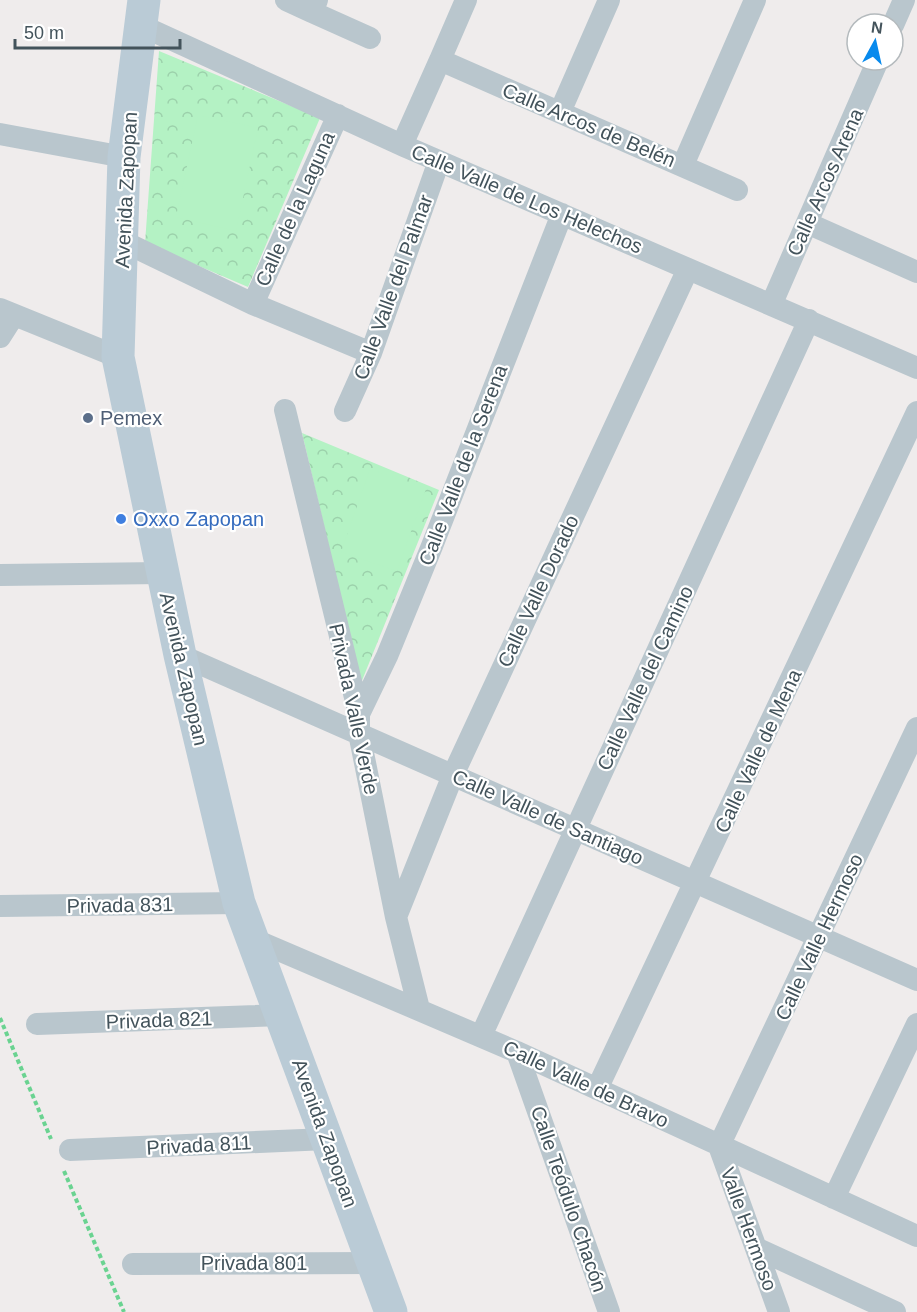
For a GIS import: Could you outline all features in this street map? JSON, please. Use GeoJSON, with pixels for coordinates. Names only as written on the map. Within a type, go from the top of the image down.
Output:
{"type":"FeatureCollection","features":[{"type":"Feature","properties":{"kind":"main road","name":"Avenida Zapopan"},"geometry":{"type":"LineString","coordinates":[[142,12],[124,157],[118,357],[180,655],[239,903],[391,1312]]}},
{"type":"Feature","properties":{"kind":"street"},"geometry":{"type":"LineString","coordinates":[[286,0],[314,6],[370,38]]}},
{"type":"Feature","properties":{"kind":"street"},"geometry":{"type":"LineString","coordinates":[[402,145],[466,0]]}},
{"type":"Feature","properties":{"kind":"street"},"geometry":{"type":"LineString","coordinates":[[560,112],[609,0]]}},
{"type":"Feature","properties":{"kind":"street"},"geometry":{"type":"LineString","coordinates":[[683,165],[755,0]]}},
{"type":"Feature","properties":{"kind":"street","name":"Calle Valle de Los Helechos"},"geometry":{"type":"LineString","coordinates":[[142,12],[338,115],[402,145],[772,303],[917,368]]}},
{"type":"Feature","properties":{"kind":"street","name":"Calle Arcos de Belén"},"geometry":{"type":"LineString","coordinates":[[440,60],[737,190]]}},
{"type":"Feature","properties":{"kind":"street","name":"Calle Arcos Arena"},"geometry":{"type":"LineString","coordinates":[[772,303],[873,72]]}},
{"type":"Feature","properties":{"kind":"street","name":"Calle de la Laguna"},"geometry":{"type":"LineString","coordinates":[[253,304],[338,115]]}},
{"type":"Feature","properties":{"kind":"street"},"geometry":{"type":"LineString","coordinates":[[0,134],[124,157]]}},
{"type":"Feature","properties":{"kind":"street","name":"Calle Valle del Palmar"},"geometry":{"type":"LineString","coordinates":[[345,411],[371,353],[439,161]]}},
{"type":"Feature","properties":{"kind":"street","name":"Calle Valle de la Serena"},"geometry":{"type":"LineString","coordinates":[[359,723],[428,557],[562,214]]}},
{"type":"Feature","properties":{"kind":"street"},"geometry":{"type":"LineString","coordinates":[[807,223],[917,272]]}},
{"type":"Feature","properties":{"kind":"street"},"geometry":{"type":"LineString","coordinates":[[122,241],[253,304],[371,353]]}},
{"type":"Feature","properties":{"kind":"street","name":"Calle Valle Dorado"},"geometry":{"type":"LineString","coordinates":[[396,917],[453,775],[688,269]]}},
{"type":"Feature","properties":{"kind":"street"},"geometry":{"type":"LineString","coordinates":[[0,337],[7,312],[118,357]]}},
{"type":"Feature","properties":{"kind":"street","name":"Calle Valle del Camino"},"geometry":{"type":"LineString","coordinates":[[481,1036],[809,320]]}},
{"type":"Feature","properties":{"kind":"street","name":"Privada Valle Verde"},"geometry":{"type":"LineString","coordinates":[[285,410],[359,723],[396,917],[419,1009]]}},
{"type":"Feature","properties":{"kind":"street","name":"Calle Valle de Mena"},"geometry":{"type":"LineString","coordinates":[[597,1089],[917,412]]}},
{"type":"Feature","properties":{"kind":"street"},"geometry":{"type":"LineString","coordinates":[[0,575],[162,573]]}},
{"type":"Feature","properties":{"kind":"street","name":"Calle Valle de Santiago"},"geometry":{"type":"LineString","coordinates":[[180,655],[359,723],[453,775],[917,980]]}},
{"type":"Feature","properties":{"kind":"street","name":"Calle Valle Hermoso"},"geometry":{"type":"LineString","coordinates":[[719,1146],[917,728]]}},
{"type":"Feature","properties":{"kind":"street","name":"Privada 831"},"geometry":{"type":"LineString","coordinates":[[0,906],[239,903]]}},
{"type":"Feature","properties":{"kind":"street","name":"Calle Valle de Bravo"},"geometry":{"type":"LineString","coordinates":[[253,939],[518,1052],[917,1236]]}},
{"type":"Feature","properties":{"kind":"street","name":"Privada 821"},"geometry":{"type":"LineString","coordinates":[[37,1024],[282,1016]]}},
{"type":"Feature","properties":{"kind":"street"},"geometry":{"type":"LineString","coordinates":[[834,1198],[917,1024]]}},
{"type":"Feature","properties":{"kind":"street","name":"Calle Teódulo Chacón"},"geometry":{"type":"LineString","coordinates":[[518,1052],[609,1312]]}},
{"type":"Feature","properties":{"kind":"street","name":"Privada 811"},"geometry":{"type":"LineString","coordinates":[[70,1150],[327,1139]]}},
{"type":"Feature","properties":{"kind":"street","name":"Valle Hermoso"},"geometry":{"type":"LineString","coordinates":[[719,1146],[779,1312]]}},
{"type":"Feature","properties":{"kind":"street"},"geometry":{"type":"LineString","coordinates":[[756,1248],[895,1312]]}},
{"type":"Feature","properties":{"kind":"street","name":"Privada 801"},"geometry":{"type":"LineString","coordinates":[[133,1264],[374,1263]]}},
{"type":"Feature","properties":{"kind":"green space"},"geometry":{"type":"Polygon","coordinates":[[[159,51],[320,118],[248,287],[145,243],[159,51]]]}},
{"type":"Feature","properties":{"kind":"green space"},"geometry":{"type":"Polygon","coordinates":[[[198,115],[258,128],[236,231],[176,217],[198,115]]]}},
{"type":"Feature","properties":{"kind":"green space"},"geometry":{"type":"Polygon","coordinates":[[[302,433],[439,490],[361,683],[302,433]]]}},
{"type":"Feature","properties":{"kind":"green space"},"geometry":{"type":"Polygon","coordinates":[[[370,469],[426,489],[397,571],[341,552],[370,469]]]}},
{"type":"Feature","properties":{"kind":"place","name":"Pemex"},"geometry":{"type":"Point","coordinates":[88,418]}},
{"type":"Feature","properties":{"kind":"place","name":"Oxxo Zapopan"},"geometry":{"type":"Point","coordinates":[121,519]}}]}
